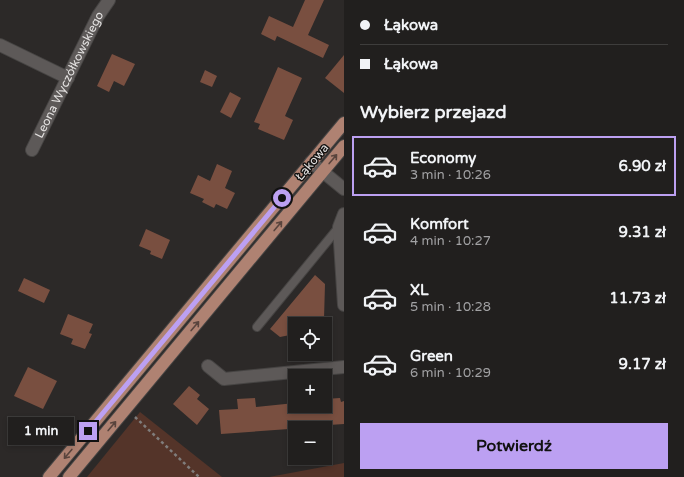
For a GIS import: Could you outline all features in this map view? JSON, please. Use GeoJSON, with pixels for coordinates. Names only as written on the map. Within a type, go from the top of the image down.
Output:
{"type":"FeatureCollection","features":[{"type":"Feature","properties":{"kind":"main road","name":"Łąkowa"},"geometry":{"type":"LineString","coordinates":[[50,477],[344,123]]}},
{"type":"Feature","properties":{"kind":"main road","name":"Łąkowa"},"geometry":{"type":"LineString","coordinates":[[69,477],[344,146]]}},
{"type":"Feature","properties":{"kind":"street","name":"Leona Wyczółkowskiego"},"geometry":{"type":"LineString","coordinates":[[32,150],[98,16],[109,0]]}},
{"type":"Feature","properties":{"kind":"street"},"geometry":{"type":"LineString","coordinates":[[0,45],[68,78]]}},
{"type":"Feature","properties":{"kind":"street"},"geometry":{"type":"LineString","coordinates":[[311,162],[344,189]]}},
{"type":"Feature","properties":{"kind":"street"},"geometry":{"type":"LineString","coordinates":[[344,214],[339,227],[344,305]]}},
{"type":"Feature","properties":{"kind":"street"},"geometry":{"type":"LineString","coordinates":[[208,366],[224,379],[344,367]]}},
{"type":"Feature","properties":{"kind":"lane"},"geometry":{"type":"LineString","coordinates":[[257,327],[339,227]]}},
{"type":"Feature","properties":{"kind":"path"},"geometry":{"type":"LineString","coordinates":[[133,415],[199,477]]}},
{"type":"Feature","properties":{"kind":"shaded area"},"geometry":{"type":"Polygon","coordinates":[[[140,412],[222,477],[87,477],[140,412]]]}},
{"type":"Feature","properties":{"kind":"shaded area"},"geometry":{"type":"Polygon","coordinates":[[[344,463],[344,477],[269,477],[344,463]]]}},
{"type":"Feature","properties":{"kind":"building"},"geometry":{"type":"Polygon","coordinates":[[[305,0],[324,0],[308,35],[329,45],[323,58],[277,36],[275,41],[261,34],[269,16],[293,27],[305,0]]]}},
{"type":"Feature","properties":{"kind":"building"},"geometry":{"type":"Polygon","coordinates":[[[112,54],[135,64],[124,86],[114,81],[109,92],[97,86],[112,54]]]}},
{"type":"Feature","properties":{"kind":"building"},"geometry":{"type":"Polygon","coordinates":[[[344,55],[344,93],[325,78],[344,55]]]}},
{"type":"Feature","properties":{"kind":"building"},"geometry":{"type":"Polygon","coordinates":[[[278,67],[302,78],[285,116],[293,120],[284,140],[258,129],[260,124],[254,122],[278,67]]]}},
{"type":"Feature","properties":{"kind":"building"},"geometry":{"type":"Polygon","coordinates":[[[205,70],[217,76],[212,87],[200,82],[205,70]]]}},
{"type":"Feature","properties":{"kind":"building"},"geometry":{"type":"Polygon","coordinates":[[[230,92],[241,98],[231,118],[220,112],[230,92]]]}},
{"type":"Feature","properties":{"kind":"building"},"geometry":{"type":"Polygon","coordinates":[[[217,164],[232,171],[225,188],[235,193],[227,209],[216,204],[214,208],[202,202],[204,199],[190,193],[198,175],[210,181],[217,164]]]}},
{"type":"Feature","properties":{"kind":"building"},"geometry":{"type":"Polygon","coordinates":[[[146,229],[170,240],[162,259],[150,254],[151,251],[139,246],[146,229]]]}},
{"type":"Feature","properties":{"kind":"building"},"geometry":{"type":"Polygon","coordinates":[[[315,275],[325,284],[324,317],[288,317],[288,335],[280,337],[270,329],[315,275]]]}},
{"type":"Feature","properties":{"kind":"building"},"geometry":{"type":"Polygon","coordinates":[[[24,278],[50,290],[44,303],[18,291],[24,278]]]}},
{"type":"Feature","properties":{"kind":"building"},"geometry":{"type":"Polygon","coordinates":[[[68,314],[93,324],[89,333],[92,334],[85,349],[71,344],[73,339],[60,334],[68,314]]]}},
{"type":"Feature","properties":{"kind":"building"},"geometry":{"type":"Polygon","coordinates":[[[28,367],[57,381],[43,409],[14,396],[28,367]]]}},
{"type":"Feature","properties":{"kind":"building"},"geometry":{"type":"Polygon","coordinates":[[[189,386],[200,395],[197,399],[209,409],[197,425],[173,404],[189,386]]]}},
{"type":"Feature","properties":{"kind":"building"},"geometry":{"type":"Polygon","coordinates":[[[255,398],[256,407],[288,404],[288,413],[332,413],[332,399],[340,398],[341,402],[344,401],[344,424],[332,425],[332,421],[288,421],[288,429],[221,434],[219,410],[238,409],[237,399],[255,398]]]}},
{"type":"Feature","properties":{"kind":"route"},"geometry":{"type":"LineString","coordinates":[[88,431],[282,198]]}}]}
